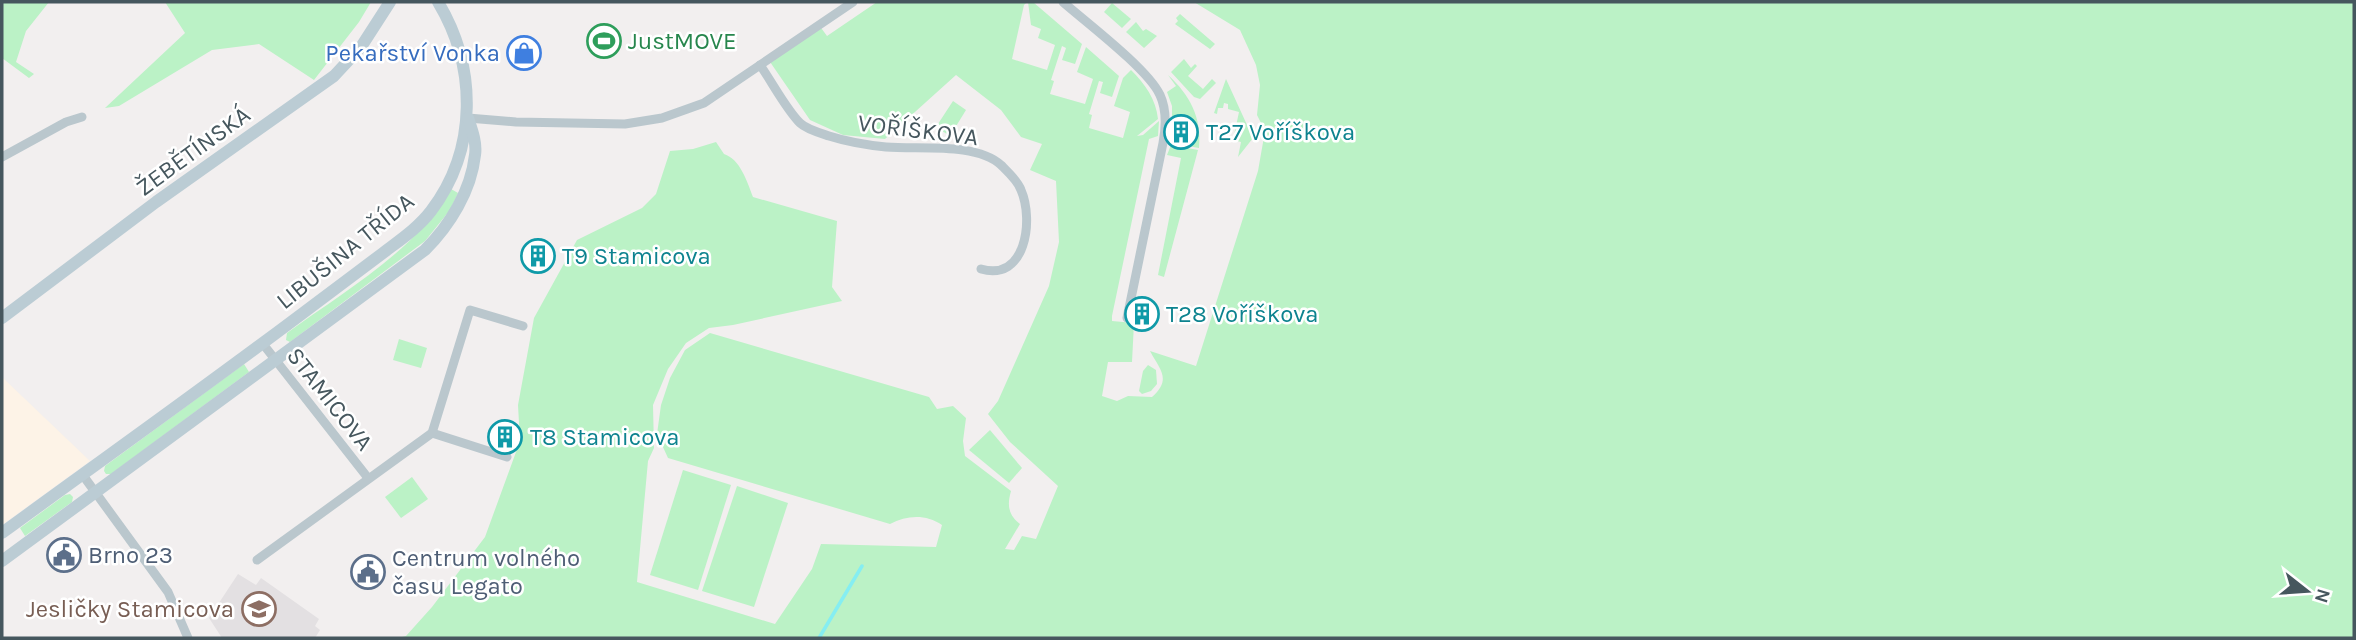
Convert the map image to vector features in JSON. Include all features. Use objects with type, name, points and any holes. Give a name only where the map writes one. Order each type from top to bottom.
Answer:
[{"type":"street","name":"ŽEBĚTÍNSKÁ","points":[[2,317],[156,202],[334,76],[361,47],[390,2]]},
{"type":"street","points":[[438,2],[460,52],[467,90],[468,118],[516,122],[625,124],[662,118],[704,103],[853,2]]},
{"type":"street","points":[[1063,2],[1148,77],[1161,95],[1165,113],[1163,143],[1127,318]]},
{"type":"street","name":"VOŘÍŠKOVA","points":[[760,65],[801,125],[852,143],[972,151],[999,163],[1020,187],[1028,214],[1021,249],[1015,262],[1004,270],[992,272],[981,269]]},
{"type":"street","points":[[2,158],[66,122],[82,117]]},
{"type":"street","name":"LIBUŠINA TŘÍDA","points":[[2,533],[263,344],[407,235],[430,212],[450,178],[468,118]]},
{"type":"street","name":"LIBUŠINA TŘÍDA","points":[[2,561],[425,250],[436,239],[460,203],[474,162],[474,135],[468,118]]},
{"type":"street","points":[[507,457],[432,433],[470,310],[523,326]]},
{"type":"street","name":"STAMICOVA","points":[[263,344],[368,478]]},
{"type":"street","name":"STAMICOVA","points":[[257,560],[432,433]]},
{"type":"street","points":[[82,474],[168,592],[188,638]]},
{"type":"shaded area","points":[[2,377],[90,461],[2,525]]},
{"type":"shaded area","name":"Jesličky Stamicova","points":[[238,574],[256,585],[261,578],[319,619],[315,626],[320,630],[315,638],[222,638],[209,618]]},
{"type":"green space","points":[[2,2],[49,2],[26,31],[16,62],[34,74],[29,78],[2,58]]},
{"type":"green space","points":[[165,2],[371,2],[359,22],[314,80],[259,44],[212,50],[119,106],[105,108],[185,33]]},
{"type":"green space","points":[[877,2],[1027,2],[1024,5],[1012,59],[1047,70],[1055,45],[1038,38],[1041,29],[1031,25],[1028,2],[1033,2],[1082,44],[1075,64],[1062,60],[1066,48],[1062,46],[1051,80],[1054,81],[1050,94],[1085,104],[1093,79],[1077,72],[1086,47],[1119,76],[1112,97],[1100,93],[1103,82],[1099,81],[1089,114],[1092,115],[1089,128],[1123,138],[1130,112],[1114,106],[1123,78],[1131,70],[1149,92],[1158,119],[1137,136],[1143,135],[1159,121],[1158,136],[1149,139],[1112,316],[1112,321],[1134,323],[1132,362],[1108,362],[1102,396],[1117,401],[1128,396],[1152,397],[1162,385],[1162,374],[1150,351],[1196,366],[1258,171],[1265,131],[1257,115],[1260,85],[1256,65],[1240,30],[1194,2],[2354,2],[2354,638],[398,638],[406,636],[432,607],[485,537],[520,441],[518,405],[534,318],[577,240],[642,208],[656,194],[670,151],[693,149],[716,142],[724,154],[739,166],[753,197],[837,221],[832,287],[842,301],[709,328],[686,343],[668,369],[653,405],[654,448],[648,461],[637,582],[775,624],[812,569],[821,544],[936,547],[942,525],[930,519],[910,517],[890,524],[668,458],[657,434],[661,405],[670,378],[685,350],[710,333],[929,397],[937,409],[953,406],[966,418],[963,441],[965,456],[1011,491],[1010,509],[1020,524],[1005,549],[1014,550],[1022,536],[1036,539],[1058,486],[1010,442],[988,414],[998,401],[1049,286],[1059,242],[1056,181],[1030,170],[1042,144],[1021,137],[1001,110],[956,75],[885,139],[843,135],[810,120],[768,59],[819,25],[827,36]]},
{"type":"green space","points":[[1112,3],[1131,19],[1122,28],[1104,12]]},
{"type":"green space","points":[[1180,14],[1215,44],[1210,49],[1175,24]]},
{"type":"green space","points":[[1136,22],[1143,31],[1146,29],[1157,36],[1144,48],[1126,32]]},
{"type":"green space","points":[[1184,59],[1191,68],[1195,64],[1197,66],[1188,76],[1203,89],[1212,79],[1216,83],[1200,99],[1194,97],[1171,72]]},
{"type":"green space","points":[[1168,75],[1183,91],[1193,108],[1199,127],[1199,148],[1171,143],[1171,134],[1184,136],[1185,129],[1172,125],[1172,106],[1167,92],[1176,86]]},
{"type":"green space","points":[[1226,79],[1253,138],[1238,157],[1241,142],[1233,140],[1239,112],[1228,109],[1228,104],[1224,103],[1223,108],[1218,108],[1217,114],[1214,113]]},
{"type":"green space","points":[[953,101],[966,110],[950,136],[936,127]]},
{"type":"green space","points":[[1171,145],[1198,150],[1164,277],[1158,275],[1181,158],[1167,155]]},
{"type":"green space","points":[[451,189],[458,193],[450,210],[425,241],[290,342],[286,340],[287,333],[355,286],[399,251],[436,211]]},
{"type":"green space","points":[[399,339],[427,348],[421,368],[393,360]]},
{"type":"green space","points":[[244,364],[249,372],[111,474],[106,474],[105,466]]},
{"type":"green space","points":[[1148,365],[1156,370],[1157,384],[1151,391],[1142,394],[1139,391],[1143,371]]},
{"type":"green space","points":[[990,430],[1022,468],[1009,483],[969,450]]},
{"type":"green space","points":[[683,470],[731,485],[698,590],[650,575]]},
{"type":"green space","points":[[412,477],[428,499],[401,518],[385,497]]},
{"type":"green space","points":[[737,486],[788,503],[754,607],[702,591]]},
{"type":"green space","points":[[70,494],[73,497],[72,502],[25,536],[20,528]]},
{"type":"waterway","points":[[819,638],[862,566]]},
{"type":"place","name":"JustMOVE","points":[[604,41]]},
{"type":"place","name":"Pekařství Vonka","points":[[524,53]]},
{"type":"place","name":"T27 Voříškova","points":[[1181,132]]},
{"type":"place","name":"T9 Stamicova","points":[[538,256]]},
{"type":"place","name":"T28 Voříškova","points":[[1142,314]]},
{"type":"place","name":"T8 Stamicova","points":[[505,437]]},
{"type":"place","name":"Brno 23","points":[[64,555]]},
{"type":"place","name":"Centrum volného času Legato","points":[[368,572]]},
{"type":"place","name":"Jesličky Stamicova","points":[[259,609]]}]
